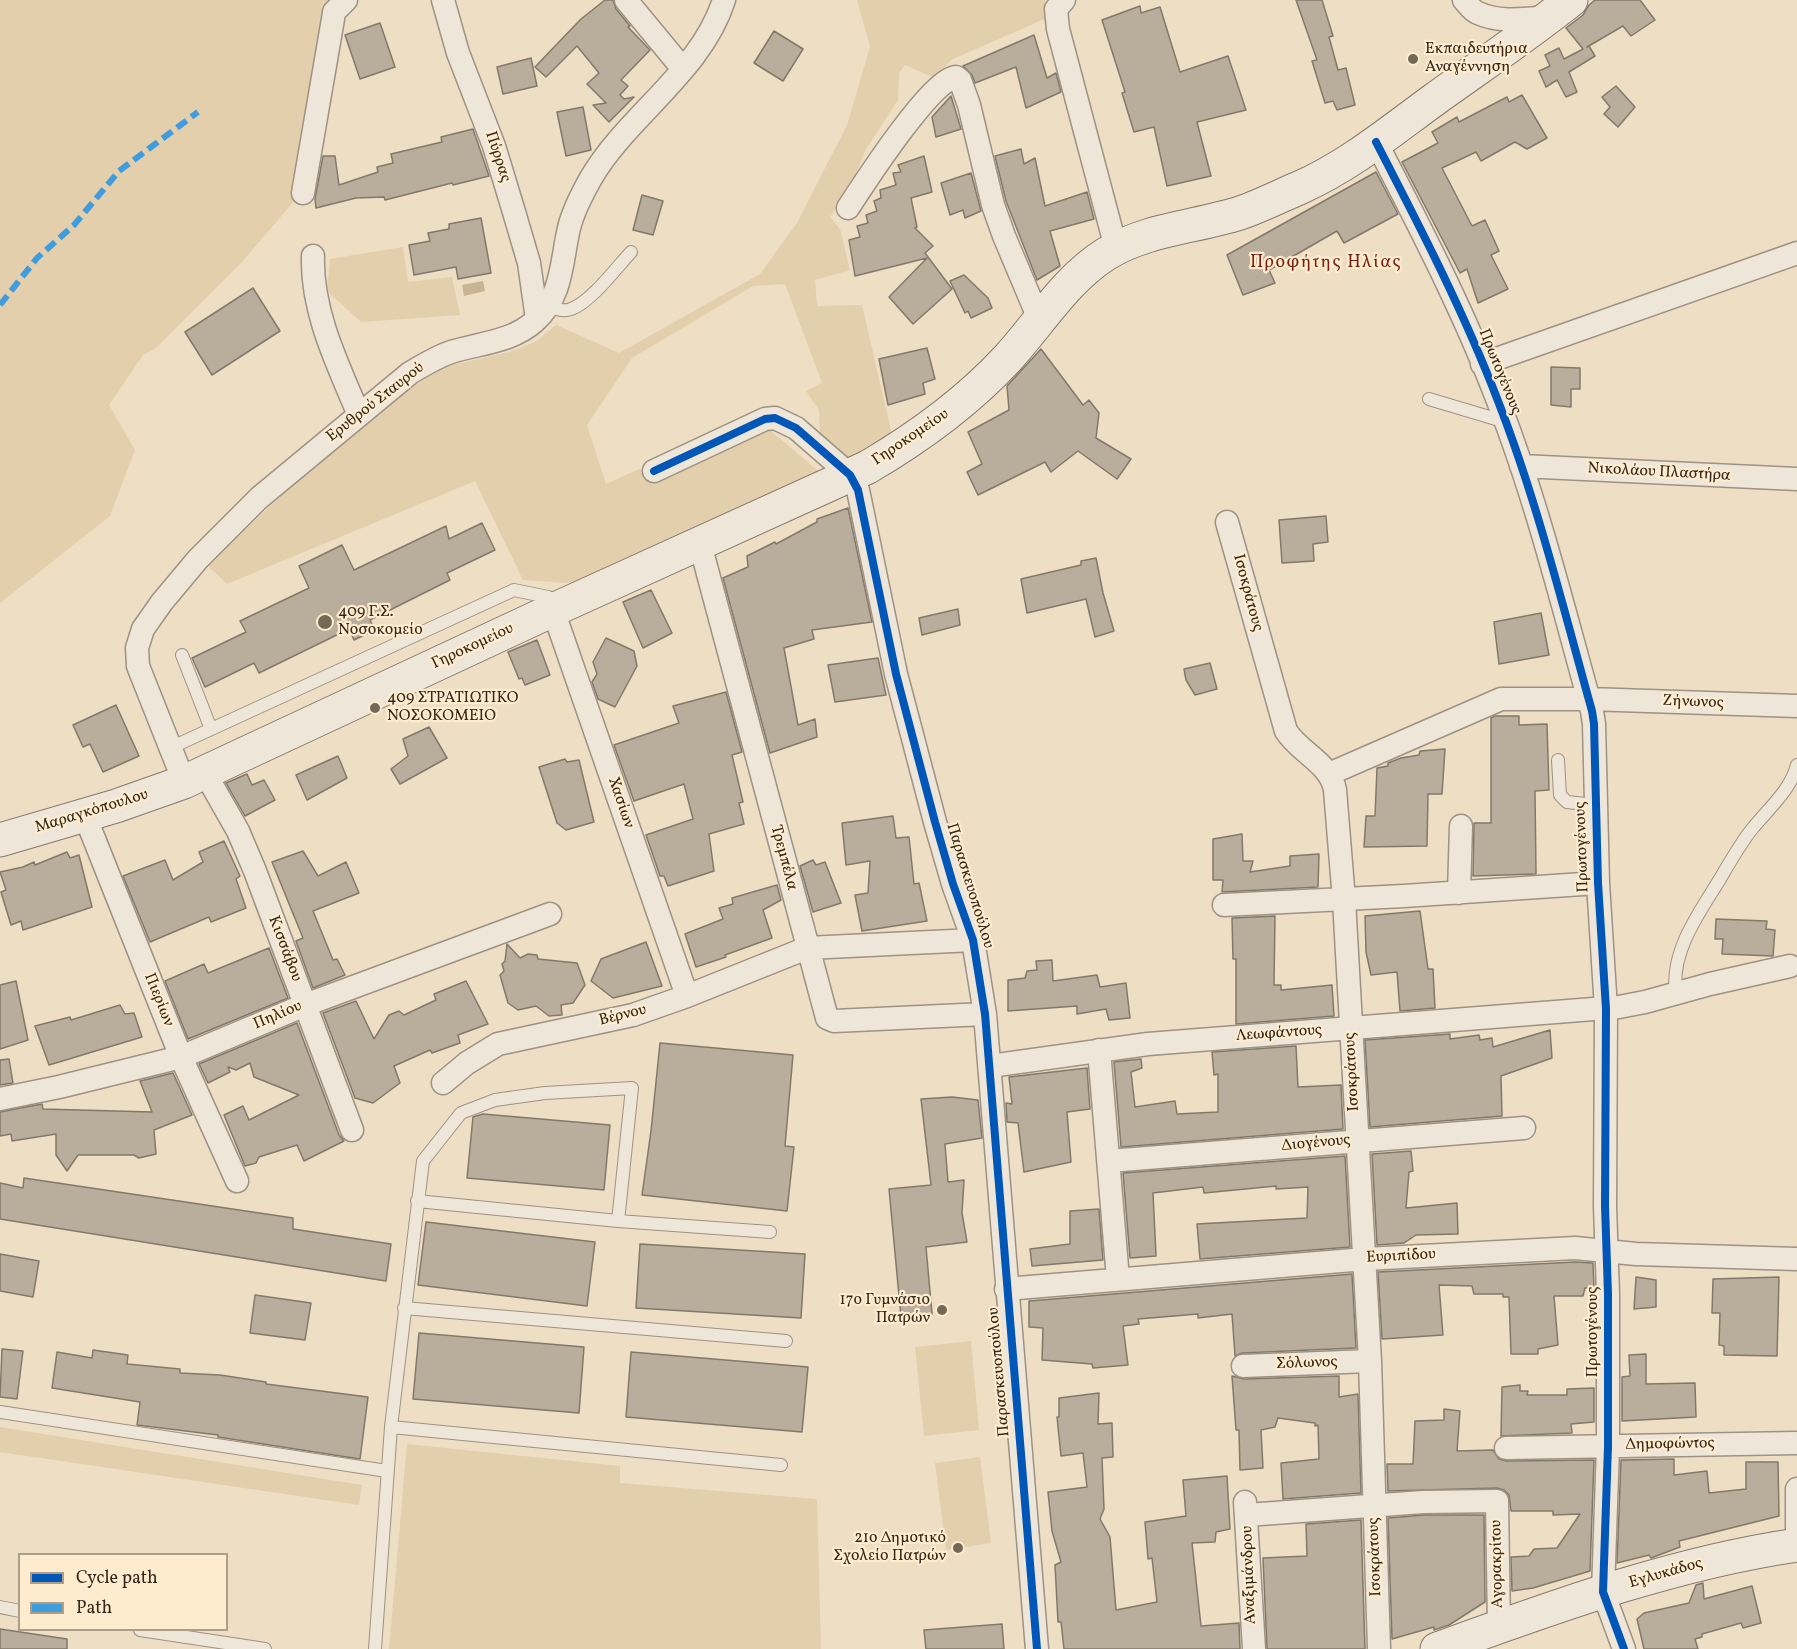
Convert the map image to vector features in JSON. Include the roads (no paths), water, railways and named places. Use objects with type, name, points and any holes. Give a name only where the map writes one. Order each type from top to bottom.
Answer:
[{"type":"main road","name":"Γηροκομείου","points":[[194,778],[553,610],[850,475],[896,450],[979,388],[1010,356],[1039,319],[1082,272],[1116,248],[1140,238],[1241,213],[1332,171],[1376,142],[1560,8]]},
{"type":"main road","name":"Μαραγκόπουλου","points":[[0,840],[85,816],[194,778]]},
{"type":"main road","name":"Εγλυκάδος","points":[[1437,1649],[1603,1592],[1711,1561],[1797,1545]]},
{"type":"street","points":[[303,193],[334,12],[346,0]]},
{"type":"street","name":"Πύρρας","points":[[443,0],[460,60],[494,146],[543,312]]},
{"type":"street","points":[[626,0],[682,69]]},
{"type":"street","points":[[543,312],[558,286],[572,219],[591,179],[615,144],[682,69],[707,36],[724,0]]},
{"type":"street","points":[[1064,0],[1056,9],[1058,29],[1116,248]]},
{"type":"street","points":[[1464,0],[1476,12],[1494,18],[1515,20],[1560,8]]},
{"type":"street","points":[[848,208],[906,125],[938,88],[948,79],[956,77],[960,80],[969,105],[993,205],[1039,319]]},
{"type":"street","name":"Πρωτογένους","points":[[1376,142],[1434,253],[1506,422],[1589,699],[1594,724],[1598,883],[1606,1009],[1608,1446],[1603,1592]]},
{"type":"street","points":[[1482,363],[1797,253]]},
{"type":"street","points":[[313,255],[315,284],[325,328],[359,415]]},
{"type":"street","name":"Ερυθρού Σταυρού","points":[[194,778],[170,748],[138,666],[137,648],[143,629],[179,581],[222,533],[259,498],[410,373],[431,360],[521,331],[543,312]]},
{"type":"street","name":"Παρασκευοπούλου","points":[[654,471],[765,419],[775,418],[796,428],[850,475],[858,490],[896,674],[953,884],[973,940],[985,1014],[1037,1649]]},
{"type":"street","name":"Νικολάου Πλαστήρα","points":[[1521,466],[1797,479]]},
{"type":"street","name":"Ισοκράτους","points":[[1227,522],[1286,731],[1299,747],[1329,774],[1335,790],[1344,900],[1365,1259],[1379,1649]]},
{"type":"street","name":"Τρεμπέλα","points":[[700,544],[827,1018],[834,1021],[985,1014]]},
{"type":"street","name":"Χασίων","points":[[553,610],[687,996]]},
{"type":"street","name":"Ζήνωνος","points":[[1329,774],[1501,699],[1589,699],[1797,706]]},
{"type":"street","name":"Κισσάβου","points":[[194,778],[238,831],[251,860],[352,1130]]},
{"type":"street","name":"Πιερίων","points":[[85,816],[182,1057],[237,1181]]},
{"type":"street","points":[[1459,893],[1461,826]]},
{"type":"street","points":[[1224,905],[1344,900],[1598,883]]},
{"type":"street","name":"Πηλίου","points":[[0,1099],[182,1057],[305,1005],[550,914]]},
{"type":"street","name":"Βέρνου","points":[[443,1083],[467,1063],[498,1044],[613,1020],[687,996],[807,948],[973,940]]},
{"type":"street","name":"Λεωφάντους","points":[[990,1066],[1148,1044],[1606,1009],[1638,1004],[1790,966]]},
{"type":"street","points":[[1099,1050],[1118,1279]]},
{"type":"street","name":"Διογένους","points":[[1108,1161],[1524,1128]]},
{"type":"street","name":"Ευριπίδου","points":[[1006,1288],[1365,1259],[1575,1248],[1636,1254],[1797,1259]]},
{"type":"street","name":"Σόλωνος","points":[[1243,1366],[1370,1361]]},
{"type":"street","name":"Δημοφώντος","points":[[1506,1448],[1797,1443]]},
{"type":"street","points":[[1797,1489],[1797,1545]]},
{"type":"street","name":"Αγορακρίτου","points":[[1374,1505],[1497,1501],[1499,1626]]},
{"type":"street","name":"Αναξιμάνδρου","points":[[1254,1649],[1246,1508],[1374,1505]]},
{"type":"street","points":[[1603,1592],[1624,1649]]},
{"type":"lane","points":[[543,312],[570,310],[583,303],[631,252]]},
{"type":"lane","points":[[1429,399],[1506,422]]},
{"type":"lane","points":[[170,748],[514,590],[548,597],[553,610]]},
{"type":"lane","points":[[182,655],[211,729]]},
{"type":"lane","points":[[1558,760],[1560,795],[1566,802],[1595,805]]},
{"type":"lane","points":[[1676,993],[1674,980],[1676,969],[1692,925],[1751,830],[1788,785],[1797,765]]},
{"type":"lane","points":[[375,1649],[391,1427],[423,1161],[461,1113],[495,1100],[544,1093],[632,1088],[618,1221]]},
{"type":"lane","points":[[417,1201],[618,1221],[770,1232]]},
{"type":"lane","points":[[404,1308],[786,1341]]},
{"type":"lane","points":[[0,1412],[387,1471]]},
{"type":"lane","points":[[391,1427],[781,1465]]},
{"type":"lane","points":[[0,1608],[18,1611]]},
{"type":"lane","points":[[152,1631],[264,1649]]},
{"type":"place","name":"Εκπαιδευτήρια Αναγέννηση","points":[[1413,59]]},
{"type":"place","name":"409 Γ.Σ. Νοσοκομείο","points":[[325,622]]},
{"type":"place","name":"409 ΣΤΡΑΤΙΩΤΙΚΟ ΝΟΣΟΚΟΜΕΙΟ","points":[[375,708]]},
{"type":"place","name":"17ο Γυμνάσιο Πατρών","points":[[942,1310]]},
{"type":"place","name":"21ο Δημοτικό Σχολείο Πατρών","points":[[958,1548]]},
{"type":"district","name":"Προφήτης Ηλίας","points":[[1326,264]]}]
